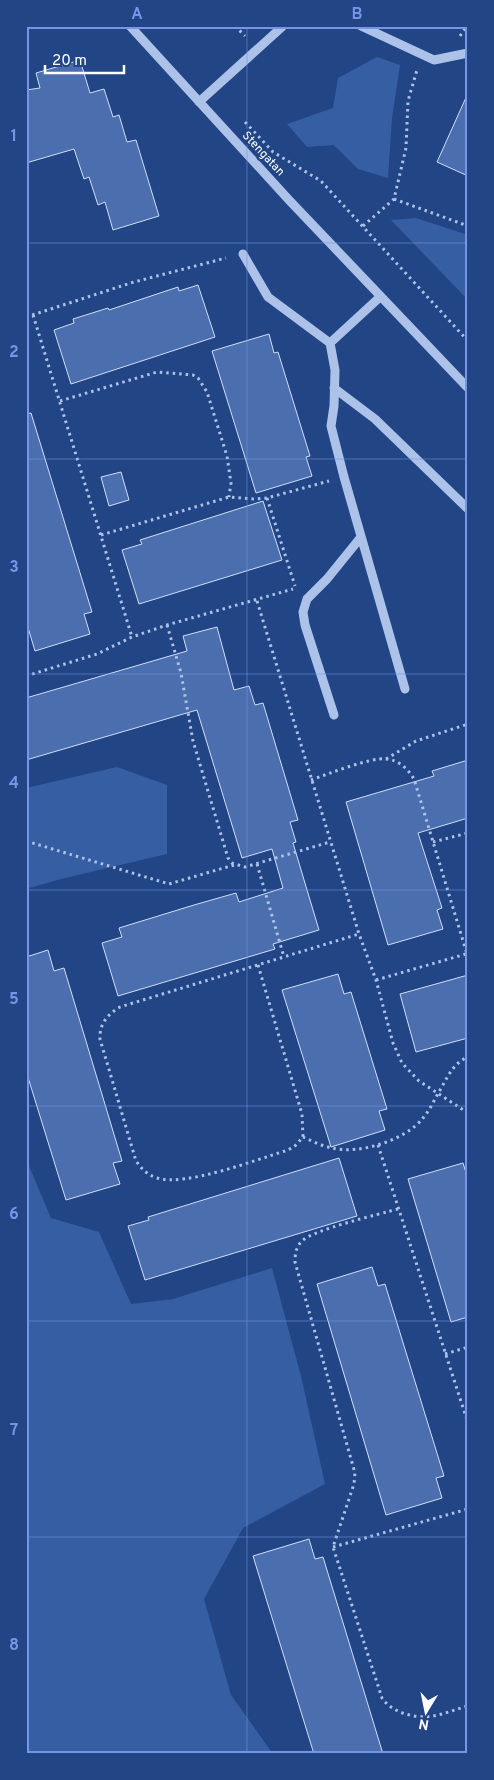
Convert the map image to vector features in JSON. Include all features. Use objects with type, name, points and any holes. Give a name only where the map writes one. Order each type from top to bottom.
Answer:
[{"type":"street","name":"Stengatan","points":[[130,26],[380,296],[468,388]]},
{"type":"street","points":[[199,102],[283,26]]},
{"type":"street","points":[[361,26],[434,60],[468,53]]},
{"type":"street","points":[[243,254],[268,297],[330,343],[334,370],[334,406],[331,426],[405,689]]},
{"type":"street","points":[[330,343],[380,296]]},
{"type":"street","points":[[334,388],[375,419],[468,509]]},
{"type":"street","points":[[334,715],[305,625],[303,612],[307,599],[361,537]]},
{"type":"path","points":[[363,226],[394,199],[406,148],[408,101],[417,68],[434,60],[444,46],[460,36],[467,26]]},
{"type":"path","points":[[240,116],[273,152],[321,181],[468,341]]},
{"type":"path","points":[[394,199],[468,226]]},
{"type":"path","points":[[26,317],[134,282],[243,254]]},
{"type":"path","points":[[34,315],[132,637]]},
{"type":"path","points":[[60,401],[157,372],[193,375],[198,378],[207,392],[227,456],[231,483],[229,497]]},
{"type":"path","points":[[101,535],[229,497],[253,500],[267,498],[344,477]]},
{"type":"path","points":[[267,498],[296,588]]},
{"type":"path","points":[[27,674],[97,654],[132,637],[167,625],[257,601],[327,578]]},
{"type":"path","points":[[257,601],[330,842],[359,934],[376,980],[393,1043],[402,1063],[419,1081],[468,1113]]},
{"type":"path","points":[[167,625],[181,673],[193,741],[228,858],[235,865]]},
{"type":"path","points":[[311,780],[374,760],[386,759],[416,741],[468,724]]},
{"type":"path","points":[[376,980],[467,954],[414,779],[403,766],[386,759]]},
{"type":"path","points":[[433,842],[468,833]]},
{"type":"path","points":[[26,841],[169,884],[235,865],[246,867],[330,842]]},
{"type":"path","points":[[257,864],[284,957]]},
{"type":"path","points":[[258,965],[302,1114],[303,1138],[294,1147],[285,1151],[191,1179],[169,1181],[144,1172],[136,1161],[100,1039],[101,1026],[105,1019],[120,1007],[359,934]]},
{"type":"path","points":[[303,1138],[331,1148],[352,1149],[378,1145],[410,1131],[424,1118],[453,1067],[462,1059],[468,1057]]},
{"type":"path","points":[[378,1145],[468,1423]]},
{"type":"path","points":[[398,1209],[320,1232],[306,1238],[296,1250],[295,1262],[355,1472],[354,1484],[333,1547],[385,1703],[399,1712],[419,1717],[433,1716],[468,1706]]},
{"type":"path","points":[[445,1354],[468,1347]]},
{"type":"path","points":[[333,1547],[468,1509]]},
{"type":"shaded area","points":[[377,57],[400,65],[392,118],[388,178],[358,169],[334,145],[307,147],[287,124],[333,108],[338,78]]},
{"type":"shaded area","points":[[416,218],[468,235],[468,300],[391,220]]},
{"type":"shaded area","points":[[117,767],[167,785],[167,854],[26,889],[26,788]]},
{"type":"shaded area","points":[[26,1159],[51,1218],[99,1232],[131,1304],[173,1299],[272,1268],[301,1376],[325,1484],[243,1528],[204,1599],[231,1695],[273,1754],[26,1754]]},
{"type":"building","points":[[80,60],[90,93],[104,89],[113,117],[119,115],[127,142],[136,140],[159,216],[113,230],[105,202],[98,205],[89,177],[84,179],[74,149],[26,163],[26,90],[40,88],[36,73]]},
{"type":"building","points":[[468,93],[468,176],[437,162]]},
{"type":"building","points":[[198,285],[215,337],[71,384],[54,330],[74,323],[73,319],[108,308],[109,310],[178,287],[179,291]]},
{"type":"building","points":[[269,334],[274,353],[278,352],[310,456],[306,457],[312,476],[256,493],[212,351]]},
{"type":"building","points":[[31,413],[92,612],[84,614],[90,634],[35,651],[26,621],[26,414]]},
{"type":"building","points":[[121,472],[129,500],[109,506],[101,477]]},
{"type":"building","points":[[263,501],[282,560],[139,604],[122,550],[142,544],[140,540]]},
{"type":"building","points":[[217,627],[234,690],[249,686],[255,705],[263,703],[298,820],[290,822],[296,842],[293,843],[319,930],[273,944],[275,949],[118,996],[102,943],[122,937],[119,928],[194,905],[236,893],[239,902],[283,888],[272,849],[242,858],[197,710],[26,760],[26,698],[187,651],[183,636]]},
{"type":"building","points":[[468,760],[468,818],[418,833],[442,908],[437,910],[443,929],[388,945],[346,802],[434,776],[432,771]]},
{"type":"building","points":[[48,950],[54,971],[64,968],[122,1161],[113,1163],[120,1184],[66,1200],[26,1071],[26,957]]},
{"type":"building","points":[[338,974],[344,994],[351,992],[387,1109],[379,1111],[385,1130],[331,1147],[282,990]]},
{"type":"building","points":[[468,975],[468,1038],[416,1052],[400,994]]},
{"type":"building","points":[[339,1158],[357,1216],[145,1280],[128,1226],[149,1220],[148,1217]]},
{"type":"building","points":[[463,1163],[468,1179],[468,1317],[451,1322],[408,1179]]},
{"type":"building","points":[[372,1267],[378,1286],[385,1284],[444,1476],[436,1478],[442,1498],[386,1515],[317,1284]]},
{"type":"building","points":[[309,1539],[315,1559],[323,1557],[383,1754],[314,1754],[253,1556]]}]
